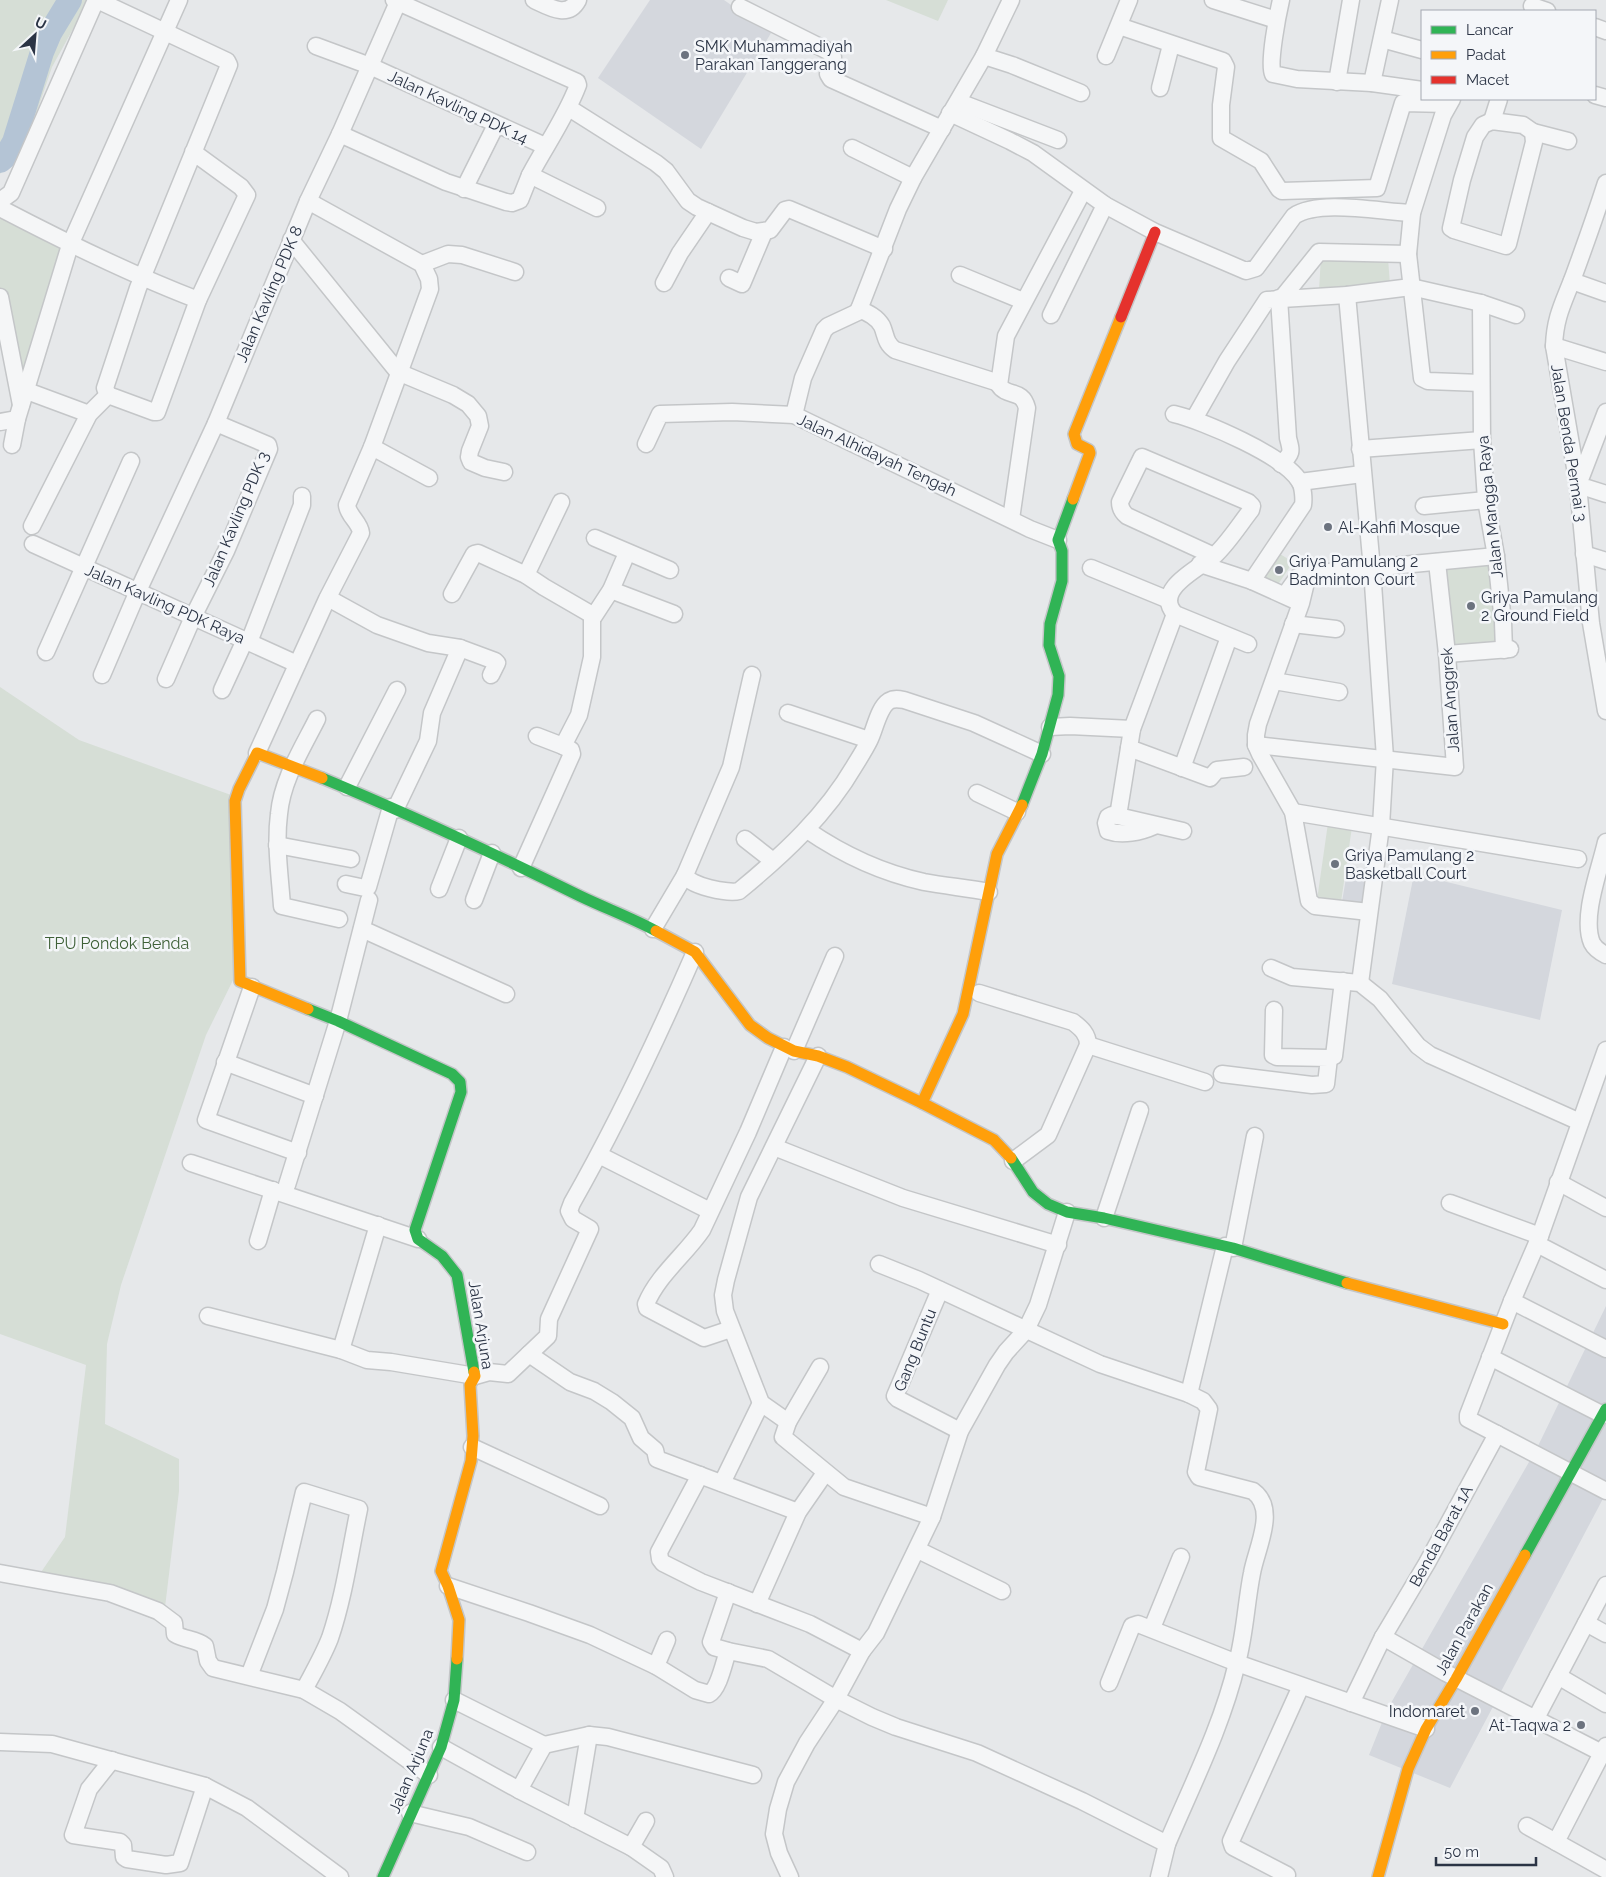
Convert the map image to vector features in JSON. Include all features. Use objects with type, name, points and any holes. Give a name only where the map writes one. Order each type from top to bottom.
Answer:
[{"type":"street","points":[[0,202],[11,193],[97,0],[228,63],[142,278],[106,388],[108,394]]},
{"type":"street","points":[[12,445],[19,413],[70,245],[179,0]]},
{"type":"street","points":[[534,0],[553,9],[566,11],[572,8],[578,0]]},
{"type":"street","points":[[794,415],[803,378],[824,330],[828,326],[856,314],[859,309],[898,209],[913,178],[984,56],[1011,0]]},
{"type":"street","points":[[1106,56],[1129,0]]},
{"type":"street","points":[[1213,0],[1276,20]]},
{"type":"street","points":[[1281,0],[1276,20],[1271,68],[1273,74],[1297,79],[1372,83],[1421,90]]},
{"type":"street","points":[[1337,82],[1352,0]]},
{"type":"street","points":[[1372,83],[1390,0]]},
{"type":"street","points":[[340,134],[464,189],[506,202],[516,202],[522,197],[530,175],[545,146],[569,108],[578,85],[577,82],[396,1]]},
{"type":"street","name":"Jalan Kavling PDK 8","points":[[102,675],[138,591],[216,423],[291,240],[370,66],[396,1]]},
{"type":"street","points":[[740,6],[830,52],[833,57],[828,74],[831,79],[942,128]]},
{"type":"street","points":[[1119,26],[1223,60],[1226,67],[1221,105],[1221,138],[1261,161],[1282,192],[1377,188],[1404,103],[1430,105],[1450,102],[1412,213],[1408,254],[1411,287],[1422,378],[1428,381],[1481,383]]},
{"type":"street","points":[[1382,38],[1421,50]]},
{"type":"street","points":[[1160,88],[1171,44]]},
{"type":"street","name":"Jalan Kavling PDK 14","points":[[316,46],[370,66],[545,146]]},
{"type":"street","points":[[984,56],[1012,65],[1081,93]]},
{"type":"street","points":[[1492,121],[1499,100]]},
{"type":"street","points":[[955,107],[1058,140]]},
{"type":"street","points":[[955,107],[1033,153],[1083,191],[1105,205],[1155,232],[1243,270],[1250,271],[1256,268],[1294,216],[1301,211],[1324,207],[1412,213]]},
{"type":"street","points":[[569,108],[656,163],[666,171],[688,201],[743,228],[756,232],[770,230],[785,210],[789,209],[884,249]]},
{"type":"street","points":[[1532,132],[1534,142],[1509,244],[1505,246],[1451,228],[1475,136],[1483,125],[1492,121],[1523,125],[1532,132],[1568,141]]},
{"type":"street","points":[[464,189],[496,125]]},
{"type":"street","points":[[852,148],[913,178]]},
{"type":"street","points":[[108,394],[157,412],[198,300],[247,195],[241,187],[193,152]]},
{"type":"street","points":[[530,175],[597,208]]},
{"type":"street","name":"Jalan Benda Permai 3","points":[[1606,183],[1599,229],[1572,281],[1558,314],[1554,346],[1578,485],[1584,554],[1598,626],[1606,711]]},
{"type":"street","points":[[1011,519],[1027,408],[1025,400],[1020,396],[1003,390],[999,386],[1006,336],[1083,191]]},
{"type":"street","points":[[308,201],[422,264],[429,279],[429,295],[398,372],[372,447],[347,505],[348,511],[360,526],[361,533],[328,598],[235,801],[240,979],[246,984],[338,1021],[452,1074],[460,1082],[461,1092],[415,1230],[418,1239]]},
{"type":"street","points":[[1051,315],[1105,205]]},
{"type":"street","points":[[0,208],[70,245],[142,278],[198,300]]},
{"type":"street","points":[[664,283],[680,253],[708,212]]},
{"type":"street","points":[[729,278],[742,284],[764,232]]},
{"type":"street","points":[[922,1103],[963,1014],[997,854],[1028,792],[1050,727],[1058,695],[1058,676],[1049,645],[1050,624],[1062,581],[1062,551],[1058,540],[1090,454],[1089,450],[1077,444],[1074,434],[1155,232]]},
{"type":"street","points":[[291,240],[398,372],[453,395],[468,404],[478,416],[480,426],[470,451],[469,458],[471,462],[485,468],[504,472]]},
{"type":"street","points":[[1281,464],[1291,450],[1288,438],[1281,298],[1319,252],[1408,254]]},
{"type":"street","points":[[422,264],[448,254],[462,255],[515,272]]},
{"type":"street","points":[[960,276],[1023,301]]},
{"type":"street","points":[[1572,281],[1606,293]]},
{"type":"street","points":[[1194,419],[1227,360],[1267,300],[1347,295],[1411,287],[1481,303],[1516,315]]},
{"type":"street","points":[[1347,295],[1372,569],[1385,758],[1381,826],[1360,983]]},
{"type":"street","points":[[0,297],[19,413]]},
{"type":"street","name":"Jalan Mangga Raya","points":[[1447,654],[1507,649],[1496,556],[1486,500],[1482,440],[1481,303]]},
{"type":"street","points":[[859,309],[873,316],[879,322],[887,343],[895,350],[999,382]]},
{"type":"street","points":[[1554,346],[1606,362]]},
{"type":"street","points":[[27,391],[89,414]]},
{"type":"street","points":[[32,526],[89,414],[108,394]]},
{"type":"street","name":"Jalan Alhidayah Tengah","points":[[646,444],[658,416],[661,414],[732,412],[794,415],[1030,529],[1058,540]]},
{"type":"street","points":[[0,422],[19,413]]},
{"type":"street","points":[[1174,414],[1194,419],[1260,450],[1281,464],[1300,482],[1303,500],[1300,509],[1252,581]]},
{"type":"street","points":[[1604,422],[1578,485],[1606,494]]},
{"type":"street","name":"Jalan Kavling PDK 3","points":[[193,617],[226,550],[269,449],[268,445],[216,423]]},
{"type":"street","points":[[1360,449],[1482,440]]},
{"type":"street","points":[[372,447],[428,478]]},
{"type":"street","points":[[1183,831],[1154,826],[1136,832],[1113,833],[1108,832],[1106,823],[1108,817],[1112,815],[1118,816],[1132,729],[1172,607],[1185,575],[1214,556],[1251,510],[1252,506],[1248,502],[1142,457],[1120,502],[1123,512],[1127,516],[1214,556]]},
{"type":"street","points":[[46,652],[131,461]]},
{"type":"street","points":[[1300,482],[1362,474]]},
{"type":"street","points":[[222,690],[247,641],[302,505],[302,496]]},
{"type":"street","points":[[1424,506],[1486,500]]},
{"type":"street","points":[[526,575],[560,502]]},
{"type":"street","points":[[595,538],[626,553],[670,570]]},
{"type":"street","name":"Jalan Kavling PDK Raya","points":[[33,544],[297,664]]},
{"type":"street","points":[[452,594],[476,553],[526,575],[544,588],[592,616]]},
{"type":"street","points":[[592,616],[595,616],[611,590],[626,553]]},
{"type":"street","points":[[1584,554],[1606,561]]},
{"type":"street","points":[[1285,595],[1298,577],[1308,574],[1496,556]]},
{"type":"street","name":"Jalan Anggrek","points":[[1385,758],[1455,767],[1447,654],[1437,562]]},
{"type":"street","points":[[1200,564],[1252,581],[1300,602]]},
{"type":"street","points":[[1091,568],[1248,644]]},
{"type":"street","points":[[1308,574],[1293,624],[1258,724],[1256,745],[1293,812],[1308,897],[1311,904],[1369,912]]},
{"type":"street","points":[[611,590],[674,614]]},
{"type":"street","points":[[328,598],[377,625],[428,643],[460,648],[496,661],[497,663],[491,675]]},
{"type":"street","points":[[563,746],[579,715],[592,657],[592,616]]},
{"type":"street","points":[[166,679],[193,617]]},
{"type":"street","points":[[1293,624],[1336,629]]},
{"type":"street","points":[[1182,768],[1229,636]]},
{"type":"street","points":[[346,884],[368,887],[393,808],[428,740],[432,713],[460,648]]},
{"type":"street","points":[[653,929],[685,875],[731,767],[752,676]]},
{"type":"street","points":[[1274,681],[1339,692]]},
{"type":"street","points":[[347,787],[396,690]]},
{"type":"street","points":[[685,875],[688,880],[715,890],[737,892],[807,830],[836,795],[869,740],[888,701],[898,698],[974,723],[1042,754]]},
{"type":"street","points":[[788,713],[869,740]]},
{"type":"street","points":[[318,719],[293,766],[279,813],[277,845],[282,906],[339,919]]},
{"type":"street","points":[[1050,727],[1132,729]]},
{"type":"street","points":[[521,868],[572,751],[537,736]]},
{"type":"street","points":[[1256,745],[1385,758]]},
{"type":"street","points":[[1129,748],[1210,778],[1217,770],[1244,767]]},
{"type":"street","points":[[257,754],[347,787],[492,853],[594,904],[653,929],[695,952],[727,996],[757,1031],[789,1049],[818,1056],[847,1068],[922,1103],[994,1140],[1013,1161],[1028,1186],[1048,1204],[1067,1212],[1104,1218],[1229,1247],[1351,1284],[1503,1324]]},
{"type":"street","points":[[977,792],[1017,812]]},
{"type":"street","points":[[1293,812],[1578,860]]},
{"type":"street","points":[[807,830],[824,842],[891,872],[923,882],[989,892]]},
{"type":"street","points":[[439,889],[459,838]]},
{"type":"street","points":[[745,839],[773,861]]},
{"type":"street","points":[[1606,842],[1600,863],[1600,888],[1590,913],[1592,943],[1597,950],[1606,956]]},
{"type":"street","points":[[277,845],[351,860]]},
{"type":"street","points":[[474,900],[492,853]]},
{"type":"street","points":[[258,1241],[280,1187],[298,1153],[338,1021],[369,900]]},
{"type":"street","points":[[362,929],[506,994]]},
{"type":"street","points":[[208,1316],[341,1350],[367,1360],[391,1362],[475,1376],[489,1372],[508,1374],[548,1336],[549,1319],[590,1229],[573,1219],[569,1211],[572,1203],[599,1155],[670,1010],[695,952]]},
{"type":"street","points":[[732,1329],[705,1339],[646,1306],[669,1269],[698,1236],[835,956]]},
{"type":"street","points":[[1271,968],[1292,977],[1360,983],[1380,999],[1418,1046],[1430,1055],[1580,1122]]},
{"type":"street","points":[[1274,1010],[1274,1056],[1328,1058],[1334,1056],[1343,981]]},
{"type":"street","points":[[246,984],[225,1062],[206,1120],[298,1153]]},
{"type":"street","points":[[979,993],[1073,1022],[1082,1029],[1088,1041],[1088,1045],[1048,1135],[1013,1161]]},
{"type":"street","points":[[1088,1045],[1205,1082]]},
{"type":"street","points":[[1606,1050],[1538,1240],[1512,1300],[1468,1415],[1468,1418],[1497,1434],[1606,1491]]},
{"type":"street","points":[[788,1422],[760,1403],[724,1303],[726,1280],[749,1197],[818,1056]]},
{"type":"street","points":[[1222,1074],[1324,1085],[1327,1082],[1328,1058]]},
{"type":"street","points":[[225,1062],[315,1096]]},
{"type":"street","points":[[1104,1218],[1140,1110]]},
{"type":"street","points":[[1189,1394],[1229,1247],[1255,1136]]},
{"type":"street","points":[[774,1147],[903,1198],[1058,1245]]},
{"type":"street","points":[[599,1155],[710,1211]]},
{"type":"street","points":[[191,1163],[280,1187],[418,1239]]},
{"type":"street","points":[[1558,1182],[1606,1208]]},
{"type":"street","points":[[1450,1203],[1538,1240],[1606,1280]]},
{"type":"street","points":[[790,1877],[775,1842],[774,1834],[778,1809],[786,1782],[807,1743],[836,1699],[862,1651],[876,1633],[918,1550],[932,1517],[960,1431],[1006,1352],[1026,1330],[1038,1305],[1067,1212]]},
{"type":"street","points":[[341,1350],[378,1225]]},
{"type":"street","name":"Jalan Arjuna","points":[[383,1877],[441,1747],[454,1700],[459,1620],[441,1571],[471,1461],[473,1436],[470,1384],[475,1376],[457,1275],[442,1256],[418,1239]]},
{"type":"street","name":"Gang Buntu","points":[[878,1264],[919,1280],[1100,1364],[1189,1394],[1203,1401],[1209,1409],[1196,1472],[1198,1477],[1254,1491],[1260,1496],[1265,1508],[1264,1524],[1252,1571],[1237,1663]]},
{"type":"street","name":"Gang Buntu","points":[[940,1290],[895,1396],[898,1400],[960,1431]]},
{"type":"street","points":[[1512,1300],[1606,1349]]},
{"type":"street","points":[[529,1354],[570,1382],[594,1391],[612,1402],[632,1418],[641,1438],[655,1450],[657,1459],[798,1512]]},
{"type":"street","points":[[1490,1357],[1604,1412]]},
{"type":"street","points":[[820,1367],[788,1422],[783,1437],[844,1487],[932,1517]]},
{"type":"street","points":[[722,1483],[760,1403]]},
{"type":"street","name":"Jalan Parakan","points":[[1378,1877],[1408,1769],[1426,1729],[1456,1679],[1604,1412]]},
{"type":"street","name":"Benda Barat 1A","points":[[1351,1704],[1383,1637],[1427,1564],[1497,1434]]},
{"type":"street","points":[[472,1447],[600,1506]]},
{"type":"street","points":[[757,1604],[798,1512],[825,1473]]},
{"type":"street","points":[[700,1475],[659,1552],[660,1559],[700,1582],[810,1624],[862,1651]]},
{"type":"street","points":[[249,1676],[275,1609],[286,1572],[304,1492],[359,1509],[333,1627],[325,1649],[304,1690]]},
{"type":"street","points":[[918,1550],[1002,1592]]},
{"type":"street","points":[[1152,1628],[1181,1557]]},
{"type":"street","points":[[0,1573],[110,1593],[158,1611],[174,1623],[175,1634],[183,1639],[199,1642],[205,1646],[208,1661],[213,1668],[304,1690],[340,1711],[429,1775]]},
{"type":"street","points":[[1536,1718],[1606,1584]]},
{"type":"street","points":[[448,1586],[590,1635],[656,1666],[695,1690],[709,1694],[714,1691],[728,1651]]},
{"type":"street","points":[[728,1592],[711,1642],[714,1647],[768,1659],[836,1699],[884,1722],[986,1757],[1082,1801],[1167,1844]]},
{"type":"street","points":[[1586,1623],[1606,1634]]},
{"type":"street","points":[[1109,1683],[1132,1626],[1138,1624],[1237,1663],[1426,1729]]},
{"type":"street","points":[[1383,1637],[1456,1679],[1604,1750],[1556,1842]]},
{"type":"street","points":[[656,1666],[666,1640]]},
{"type":"street","points":[[1159,1877],[1167,1844],[1220,1716],[1237,1663]]},
{"type":"street","points":[[1558,1676],[1606,1704]]},
{"type":"street","points":[[1287,1875],[1233,1847],[1230,1841],[1301,1686]]},
{"type":"street","points":[[454,1700],[544,1745],[589,1735],[608,1737],[754,1774]]},
{"type":"street","points":[[575,1819],[589,1735]]},
{"type":"street","points":[[0,1742],[52,1744],[205,1786],[247,1808],[340,1877]]},
{"type":"street","points":[[519,1790],[544,1745]]},
{"type":"street","points":[[441,1747],[519,1790],[631,1847],[661,1868],[665,1877]]},
{"type":"street","points":[[112,1760],[89,1789],[73,1835],[120,1842],[123,1845],[124,1857],[127,1859],[166,1865],[180,1863],[205,1786]]},
{"type":"street","points":[[410,1813],[469,1827],[527,1852]]},
{"type":"street","points":[[631,1847],[646,1821]]},
{"type":"street","points":[[1527,1826],[1606,1870]]},
{"type":"shaded area","name":"SMK Muhammadiyah Parakan Tanggerang","points":[[650,0],[724,0],[771,33],[701,149],[598,78]]},
{"type":"shaded area","points":[[1348,866],[1367,869],[1362,905],[1342,902]]},
{"type":"shaded area","points":[[1414,874],[1562,910],[1540,1020],[1392,984]]},
{"type":"shaded area","points":[[1606,1306],[1606,1493],[1450,1788],[1369,1755],[1387,1710],[1537,1448]]},
{"type":"green space","points":[[0,0],[89,0],[52,67],[30,132],[0,174]]},
{"type":"green space","points":[[886,0],[948,0],[938,21]]},
{"type":"green space","points":[[0,217],[70,245],[19,396],[0,297]]},
{"type":"green space","points":[[1321,257],[1388,259],[1390,284],[1319,290]]},
{"type":"green space","name":"Griya Pamulang 2 Badminton Court","points":[[1280,554],[1293,562],[1277,586],[1264,578]]},
{"type":"green space","name":"Griya Pamulang 2 Ground Field","points":[[1492,562],[1499,645],[1451,649],[1442,567]]},
{"type":"green space","name":"TPU Pondok Benda","points":[[0,687],[79,740],[231,795],[236,974],[206,1035],[121,1285],[107,1344],[105,1424],[179,1459],[179,1491],[163,1624],[104,1597],[35,1581],[65,1537],[86,1365],[0,1334]]},
{"type":"green space","name":"Griya Pamulang 2 Basketball Court","points":[[1328,823],[1352,827],[1341,902],[1317,900]]},
{"type":"waterway","points":[[0,161],[6,156],[14,142],[42,52],[50,33],[70,0]]},
{"type":"traffic: fast","points":[[1022,805],[1042,754],[1058,695],[1059,676],[1049,645],[1050,624],[1062,581],[1062,551],[1058,540],[1073,499]]},
{"type":"traffic: fast","points":[[322,778],[452,835],[656,931]]},
{"type":"traffic: fast","points":[[308,1009],[452,1074],[460,1082],[461,1092],[415,1230],[418,1239],[442,1256],[457,1275],[474,1372]]},
{"type":"traffic: fast","points":[[1011,1158],[1033,1192],[1048,1204],[1067,1212],[1104,1218],[1233,1248],[1347,1283]]},
{"type":"traffic: fast","points":[[1525,1555],[1606,1409]]},
{"type":"traffic: fast","points":[[383,1877],[441,1747],[454,1700],[457,1659]]},
{"type":"traffic: slow","points":[[1073,499],[1090,453],[1089,450],[1077,444],[1074,434],[1121,317]]},
{"type":"traffic: slow","points":[[308,1009],[240,981],[235,801],[257,753],[322,778]]},
{"type":"traffic: slow","points":[[922,1103],[963,1014],[997,854],[1022,805]]},
{"type":"traffic: slow","points":[[656,931],[695,952],[750,1025],[768,1038],[794,1051],[818,1056],[847,1067],[922,1103],[994,1140],[1011,1158]]},
{"type":"traffic: slow","points":[[1347,1283],[1503,1324]]},
{"type":"traffic: slow","points":[[457,1659],[459,1620],[441,1571],[471,1461],[473,1436],[470,1385],[475,1376],[474,1372]]},
{"type":"traffic: slow","points":[[1378,1877],[1408,1769],[1426,1729],[1525,1555]]},
{"type":"traffic: jam","points":[[1121,317],[1155,232]]},
{"type":"place","name":"SMK Muhammadiyah Parakan Tanggerang","points":[[685,55]]},
{"type":"place","name":"Al-Kahfi Mosque","points":[[1328,527]]},
{"type":"place","name":"Griya Pamulang 2 Badminton Court","points":[[1279,570]]},
{"type":"place","name":"Griya Pamulang 2 Ground Field","points":[[1471,606]]},
{"type":"place","name":"Griya Pamulang 2 Basketball Court","points":[[1335,864]]},
{"type":"place","name":"Indomaret","points":[[1475,1711]]},
{"type":"place","name":"At-Taqwa 2","points":[[1581,1725]]}]
